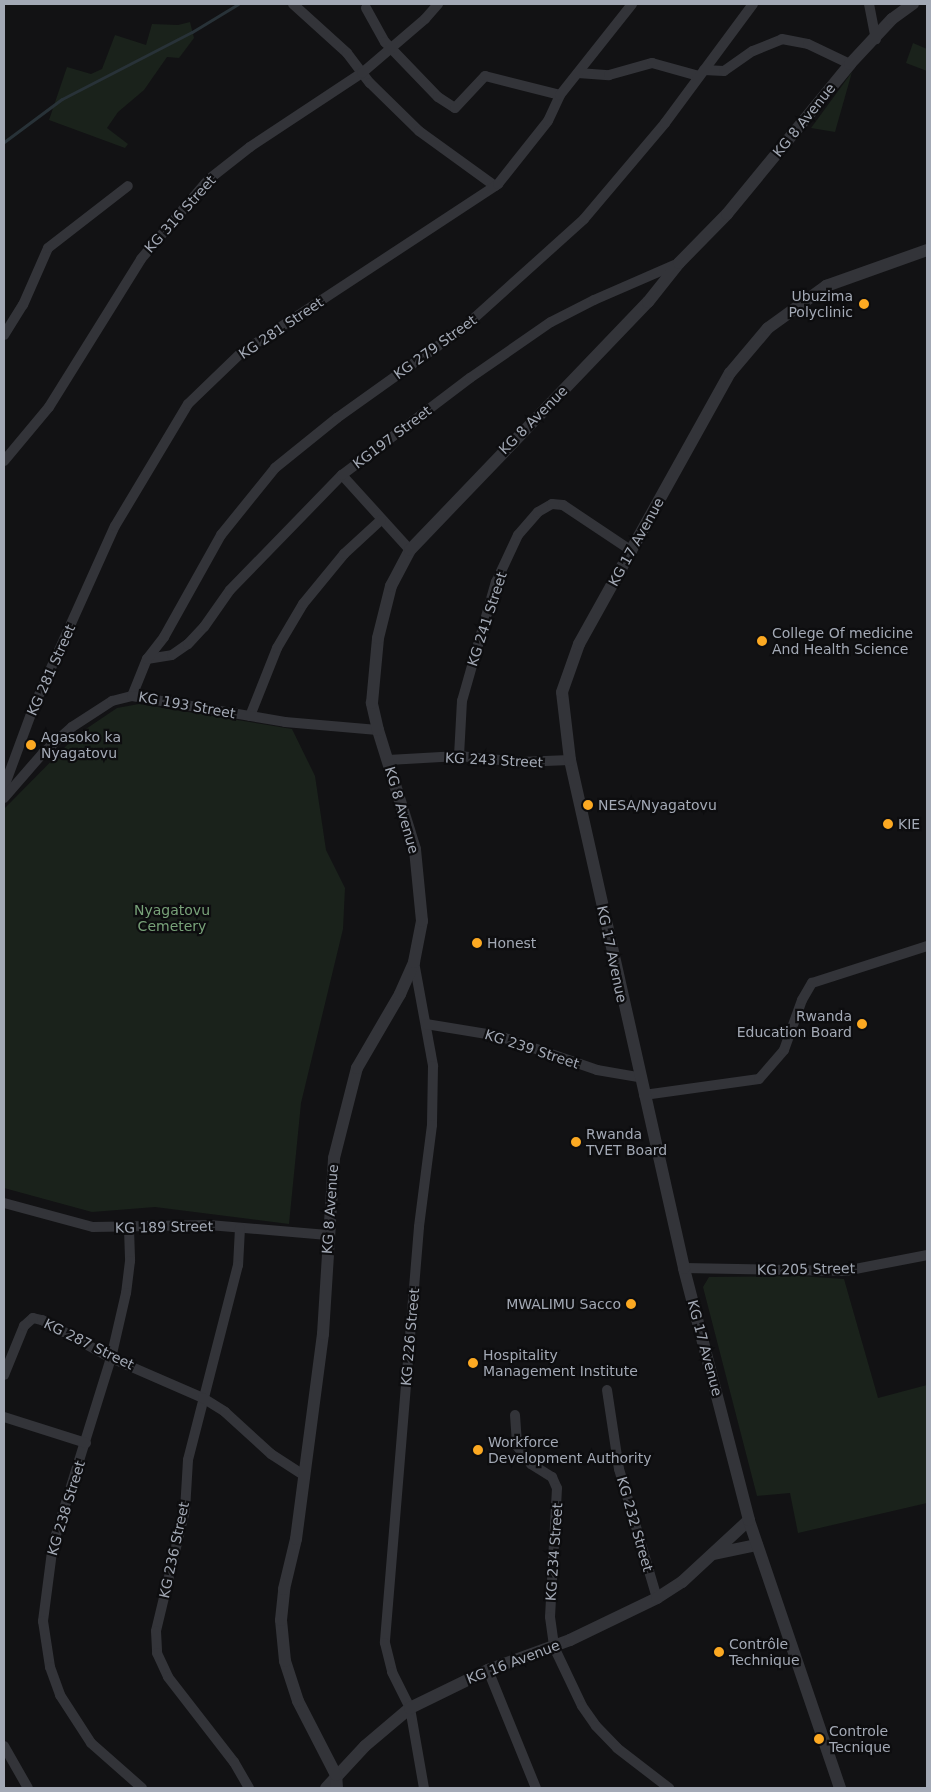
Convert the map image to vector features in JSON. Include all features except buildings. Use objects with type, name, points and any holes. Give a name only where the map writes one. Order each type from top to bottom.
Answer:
[{"type":"street","points":[[293,4],[342,47],[362,73],[419,131],[495,186]]},
{"type":"street","name":"KG 316 Street","points":[[4,461],[49,407],[140,259],[208,180],[250,147],[362,73],[391,49],[438,4]]},
{"type":"street","name":"KG 281 Street","points":[[4,787],[34,706],[115,526],[188,404],[241,354],[495,186],[548,121],[560,95],[632,4]]},
{"type":"street","name":"KG 279 Street","points":[[132,696],[147,659],[164,637],[221,534],[275,468],[337,418],[462,329],[584,219],[648,144],[753,4]]},
{"type":"street","points":[[869,4],[876,39]]},
{"type":"street","name":"KG 8 Avenue","points":[[337,1788],[336,1775],[298,1701],[285,1661],[280,1620],[305,1476],[310,1420],[323,1334],[334,1158],[357,1068],[400,994],[414,962],[422,921],[415,849],[378,730],[372,702],[378,638],[391,586],[410,550],[648,302],[679,263],[727,214],[850,64],[876,39],[892,19],[913,4]]},
{"type":"street","points":[[366,8],[391,49],[438,97],[455,108],[485,76],[560,95]]},
{"type":"street","points":[[578,72],[609,75],[652,63],[702,73],[724,71],[753,50],[782,39],[808,44],[850,64]]},
{"type":"street","points":[[4,335],[24,305],[48,248],[128,186]]},
{"type":"street","name":"KG 17 Avenue","points":[[840,1788],[749,1520],[684,1268],[638,1076],[570,760],[562,692],[567,672],[730,373],[768,328],[826,286],[927,250]]},
{"type":"street","name":"KG197 Street","points":[[147,659],[172,655],[188,644],[236,583],[342,474],[551,322],[594,300],[679,263]]},
{"type":"street","points":[[342,474],[381,520],[410,550]]},
{"type":"street","name":"KG 241 Street","points":[[459,756],[462,701],[496,582],[518,534],[538,512],[552,504],[563,504],[632,551]]},
{"type":"street","points":[[250,716],[277,648],[304,604],[344,554],[381,520]]},
{"type":"street","name":"KG 193 Street","points":[[4,798],[43,753],[72,727],[112,701],[132,696],[250,716],[378,730]]},
{"type":"street","name":"KG 243 Street","points":[[388,760],[459,756],[520,762],[570,760]]},
{"type":"street","points":[[644,1095],[759,1079],[784,1050],[802,1000],[812,983],[927,946]]},
{"type":"street","name":"KG 226 Street","points":[[414,962],[433,1066],[432,1125],[419,1227],[385,1642],[392,1672],[410,1708],[424,1788]]},
{"type":"street","name":"KG 239 Street","points":[[426,1024],[499,1036],[597,1070],[638,1076]]},
{"type":"street","name":"KG 189 Street","points":[[4,1203],[93,1228],[129,1229],[209,1225],[328,1235]]},
{"type":"street","name":"KG 236 Street","points":[[240,1228],[238,1265],[188,1460],[185,1510],[156,1631],[157,1653],[168,1677],[234,1762],[249,1788]]},
{"type":"street","name":"KG 238 Street","points":[[129,1229],[130,1261],[126,1293],[111,1358],[53,1544],[43,1621],[50,1667],[60,1695],[91,1743],[142,1788]]},
{"type":"street","name":"KG 205 Street","points":[[684,1268],[845,1271],[927,1254]]},
{"type":"street","name":"KG 287 Street","points":[[4,1375],[18,1335],[33,1318],[111,1358],[203,1398],[225,1412],[271,1454],[305,1476]]},
{"type":"street","name":"KG 232 Street","points":[[607,1390],[619,1469],[657,1598]]},
{"type":"street","name":"KG 234 Street","points":[[515,1414],[517,1446],[531,1464],[552,1477],[557,1488],[550,1617],[554,1647],[582,1706],[596,1726],[617,1748],[669,1788]]},
{"type":"street","points":[[4,1417],[86,1443]]},
{"type":"street","name":"KG 16 Avenue","points":[[326,1788],[336,1775],[410,1708],[488,1670],[554,1647],[657,1598],[682,1582],[749,1520]]},
{"type":"street","points":[[713,1554],[757,1545]]},
{"type":"street","points":[[488,1670],[536,1788]]},
{"type":"street","points":[[4,1746],[28,1788]]},
{"type":"green space","points":[[190,22],[194,38],[179,58],[167,57],[144,90],[118,112],[107,128],[128,144],[125,148],[49,120],[67,67],[91,74],[102,69],[115,35],[146,45],[152,24],[178,25]]},
{"type":"green space","points":[[913,43],[927,49],[927,71],[906,63]]},
{"type":"green space","points":[[852,72],[835,132],[811,128]]},
{"type":"green space","name":"Nyagatovu Cemetery","points":[[139,704],[292,729],[315,776],[326,850],[345,888],[343,929],[301,1103],[289,1224],[155,1207],[92,1212],[4,1188],[4,809],[77,735],[117,708]]},
{"type":"green space","points":[[799,1276],[844,1279],[878,1398],[927,1385],[927,1503],[798,1533],[790,1493],[757,1496],[703,1287],[709,1277]]},
{"type":"waterway","points":[[4,142],[62,99],[192,32],[238,4]]},
{"type":"place","name":"Ubuzima Polyclinic","points":[[864,304]]},
{"type":"place","name":"College Of medicine And Health Science","points":[[762,641]]},
{"type":"place","name":"Agasoko ka Nyagatovu","points":[[31,745]]},
{"type":"place","name":"NESA/Nyagatovu","points":[[588,805]]},
{"type":"place","name":"KIE","points":[[888,824]]},
{"type":"place","name":"Honest","points":[[477,943]]},
{"type":"place","name":"Rwanda Education Board","points":[[862,1024]]},
{"type":"place","name":"Rwanda TVET Board","points":[[576,1142]]},
{"type":"place","name":"MWALIMU Sacco","points":[[631,1304]]},
{"type":"place","name":"Hospitality Management Institute","points":[[473,1363]]},
{"type":"place","name":"Workforce Development Authority","points":[[478,1450]]},
{"type":"place","name":"Contrôle Technique","points":[[719,1652]]},
{"type":"place","name":"Controle Tecnique","points":[[819,1739]]}]
